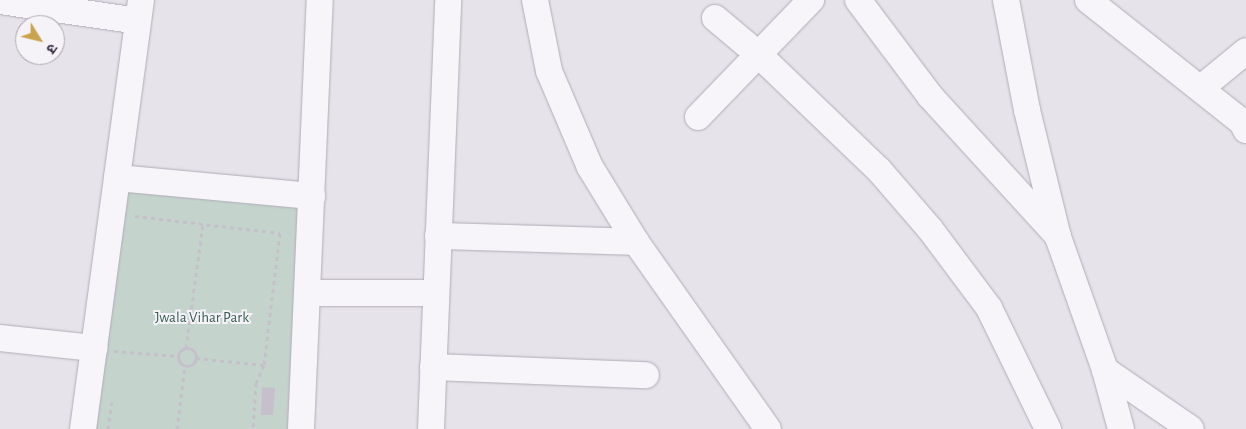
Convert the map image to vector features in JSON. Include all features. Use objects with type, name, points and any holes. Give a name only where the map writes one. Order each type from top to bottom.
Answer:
[{"type":"street","points":[[301,429],[320,0]]},
{"type":"street","points":[[431,429],[448,0]]},
{"type":"street","points":[[535,0],[550,71],[590,167],[629,243],[768,429]]},
{"type":"street","points":[[698,117],[811,0]]},
{"type":"street","points":[[858,0],[930,96],[1058,237]]},
{"type":"street","points":[[1006,0],[1027,110],[1058,237],[1105,370],[1121,429]]},
{"type":"street","points":[[1088,0],[1201,88],[1242,122],[1246,130]]},
{"type":"street","points":[[0,1],[139,11],[117,178],[106,350],[82,429]]},
{"type":"street","points":[[716,18],[758,54],[879,170],[930,229],[989,308],[1048,429]]},
{"type":"street","points":[[1201,88],[1246,51]]},
{"type":"street","points":[[117,178],[312,196]]},
{"type":"street","points":[[438,236],[629,243]]},
{"type":"street","points":[[307,293],[436,293]]},
{"type":"street","points":[[0,338],[106,350]]},
{"type":"street","points":[[433,367],[646,374]]},
{"type":"street","points":[[1105,370],[1191,429]]},
{"type":"path","points":[[133,225],[134,216],[280,233],[264,365],[256,383],[253,429]]},
{"type":"path","points":[[106,350],[178,356],[186,348],[203,224]]},
{"type":"path","points":[[106,350],[119,342]]},
{"type":"path","points":[[186,348],[194,351],[196,358]]},
{"type":"path","points":[[106,350],[117,361]]},
{"type":"path","points":[[177,429],[185,366],[178,356]]},
{"type":"path","points":[[196,358],[264,365]]},
{"type":"path","points":[[185,366],[191,365],[196,358]]},
{"type":"path","points":[[108,429],[112,400]]},
{"type":"green space","name":"Jwala Vihar Park","points":[[117,178],[312,196],[301,429],[83,429]]},
{"type":"building","points":[[262,387],[275,388],[273,415],[261,415]]}]
